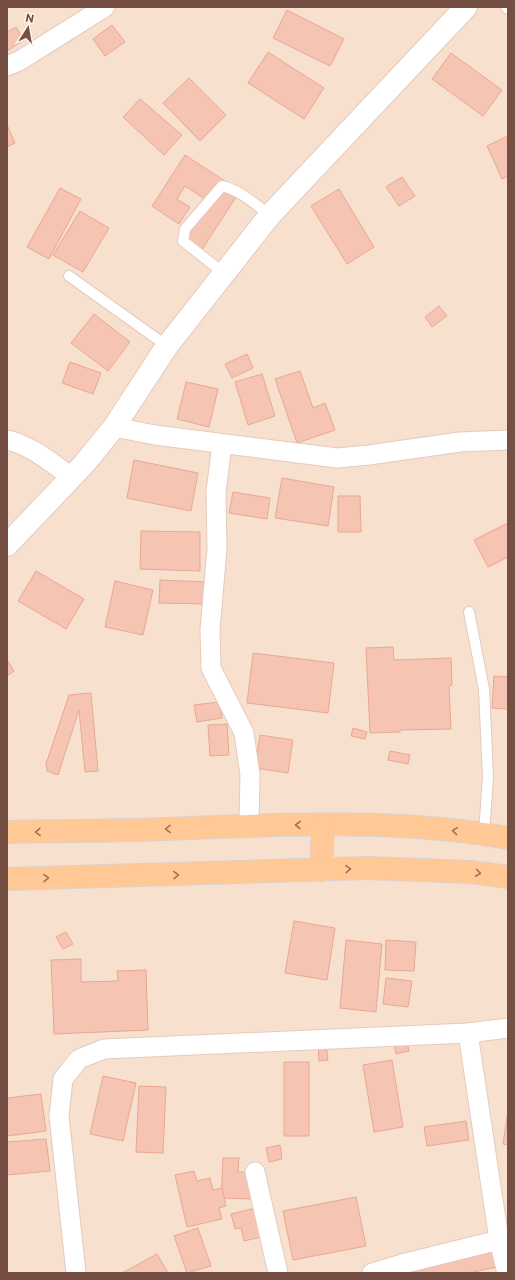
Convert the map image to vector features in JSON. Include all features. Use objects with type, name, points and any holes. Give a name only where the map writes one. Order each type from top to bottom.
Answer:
[{"type":"main road","points":[[7,832],[191,828],[249,825],[323,825],[396,826],[484,834],[508,838]]},
{"type":"main road","points":[[321,870],[323,825]]},
{"type":"main road","points":[[7,879],[367,868],[471,872],[508,877]]},
{"type":"street","points":[[7,66],[19,61],[81,15],[105,7]]},
{"type":"street","points":[[7,545],[84,464],[114,426],[167,346],[270,215],[466,7]]},
{"type":"street","points":[[114,426],[154,435],[337,458],[460,442],[508,440]]},
{"type":"street","points":[[7,440],[17,442],[33,450],[72,477]]},
{"type":"street","points":[[222,444],[216,492],[217,550],[210,630],[211,668],[244,733],[250,774],[249,825]]},
{"type":"street","points":[[76,1273],[59,1116],[63,1079],[79,1059],[104,1049],[468,1033],[508,1028]]},
{"type":"street","points":[[468,1033],[499,1240],[507,1273]]},
{"type":"street","points":[[254,1172],[278,1273]]},
{"type":"street","points":[[372,1273],[499,1240]]},
{"type":"lane","points":[[225,274],[183,241],[185,229],[222,186],[235,191],[270,215]]},
{"type":"lane","points":[[69,276],[167,346]]},
{"type":"lane","points":[[469,612],[484,689],[488,777],[484,834]]},
{"type":"shaded area","points":[[7,7],[508,7],[508,1273],[7,1273]]},
{"type":"building","points":[[287,10],[344,39],[330,66],[273,38]]},
{"type":"building","points":[[112,25],[125,42],[105,56],[93,39]]},
{"type":"building","points":[[16,27],[24,40],[7,51],[7,32]]},
{"type":"building","points":[[268,52],[324,88],[304,119],[248,83]]},
{"type":"building","points":[[451,53],[502,90],[483,116],[432,79]]},
{"type":"building","points":[[189,78],[226,115],[200,141],[163,103]]},
{"type":"building","points":[[140,99],[182,135],[164,155],[123,117]]},
{"type":"building","points":[[7,125],[15,143],[7,147]]},
{"type":"building","points":[[508,136],[508,176],[502,179],[487,146]]},
{"type":"building","points":[[185,155],[240,191],[201,251],[181,238],[205,199],[185,186],[177,199],[190,207],[179,224],[152,206]]},
{"type":"building","points":[[402,177],[415,196],[399,206],[386,187]]},
{"type":"building","points":[[60,188],[81,199],[49,259],[27,247]]},
{"type":"building","points":[[339,189],[374,247],[347,264],[311,206]]},
{"type":"building","points":[[80,211],[109,228],[83,272],[53,255]]},
{"type":"building","points":[[439,306],[447,316],[432,327],[425,317]]},
{"type":"building","points":[[94,314],[130,342],[108,371],[71,343]]},
{"type":"building","points":[[247,354],[253,368],[232,378],[225,364]]},
{"type":"building","points":[[70,362],[101,373],[93,394],[62,383]]},
{"type":"building","points":[[300,371],[313,408],[325,403],[335,430],[297,443],[275,379]]},
{"type":"building","points":[[262,374],[275,416],[248,425],[235,382]]},
{"type":"building","points":[[186,382],[218,389],[209,427],[177,419]]},
{"type":"building","points":[[134,460],[198,473],[191,511],[127,498]]},
{"type":"building","points":[[282,478],[334,487],[328,526],[275,518]]},
{"type":"building","points":[[233,492],[270,498],[267,519],[229,513]]},
{"type":"building","points":[[338,496],[360,496],[361,532],[338,532]]},
{"type":"building","points":[[508,523],[508,557],[488,567],[474,540]]},
{"type":"building","points":[[141,531],[200,532],[200,571],[140,569]]},
{"type":"building","points":[[36,571],[84,599],[66,629],[18,601]]},
{"type":"building","points":[[160,580],[208,582],[207,604],[159,603]]},
{"type":"building","points":[[115,581],[153,590],[143,635],[105,627]]},
{"type":"building","points":[[393,647],[394,660],[451,658],[452,685],[449,686],[451,729],[400,730],[400,732],[370,733],[366,648]]},
{"type":"building","points":[[253,653],[334,663],[328,713],[247,703]]},
{"type":"building","points":[[7,660],[14,671],[7,676]]},
{"type":"building","points":[[494,676],[508,677],[508,709],[492,708]]},
{"type":"building","points":[[91,693],[98,771],[85,772],[79,710],[58,775],[47,771],[46,764],[69,695]]},
{"type":"building","points":[[219,702],[222,718],[197,722],[194,705]]},
{"type":"building","points":[[227,724],[229,755],[210,756],[208,725]]},
{"type":"building","points":[[353,728],[367,732],[365,739],[351,736]]},
{"type":"building","points":[[260,735],[293,740],[288,773],[255,768]]},
{"type":"building","points":[[390,751],[410,755],[408,764],[388,760]]},
{"type":"building","points":[[294,921],[335,928],[327,980],[285,973]]},
{"type":"building","points":[[66,932],[73,944],[63,949],[56,937]]},
{"type":"building","points":[[346,940],[382,944],[376,1012],[340,1008]]},
{"type":"building","points":[[386,940],[416,942],[414,971],[385,970]]},
{"type":"building","points":[[81,959],[81,982],[118,981],[117,971],[146,970],[148,1030],[54,1034],[51,960]]},
{"type":"building","points":[[386,978],[412,981],[408,1007],[383,1004]]},
{"type":"building","points":[[407,1042],[409,1051],[396,1054],[394,1045]]},
{"type":"building","points":[[318,1043],[326,1043],[328,1060],[319,1061]]},
{"type":"building","points":[[392,1060],[403,1127],[374,1132],[363,1065]]},
{"type":"building","points":[[284,1062],[309,1062],[309,1136],[284,1136]]},
{"type":"building","points":[[103,1076],[136,1083],[123,1141],[90,1134]]},
{"type":"building","points":[[139,1086],[166,1087],[163,1153],[136,1152]]},
{"type":"building","points":[[41,1094],[46,1131],[7,1136],[7,1098]]},
{"type":"building","points":[[508,1110],[508,1145],[503,1144]]},
{"type":"building","points":[[466,1121],[469,1140],[427,1146],[424,1127]]},
{"type":"building","points":[[46,1139],[50,1171],[7,1175],[7,1142]]},
{"type":"building","points":[[280,1145],[282,1159],[269,1162],[266,1148]]},
{"type":"building","points":[[223,1158],[239,1158],[238,1172],[254,1172],[253,1199],[221,1198]]},
{"type":"building","points":[[194,1171],[197,1181],[210,1178],[213,1190],[222,1188],[226,1206],[219,1208],[222,1219],[187,1227],[175,1175]]},
{"type":"building","points":[[356,1197],[366,1246],[293,1260],[283,1211]]},
{"type":"building","points":[[259,1207],[266,1236],[244,1241],[241,1228],[235,1229],[231,1214]]},
{"type":"building","points":[[198,1228],[211,1266],[187,1273],[174,1236]]},
{"type":"building","points":[[493,1252],[497,1267],[469,1273],[408,1273],[408,1271]]},
{"type":"building","points":[[157,1254],[168,1273],[122,1273]]}]
